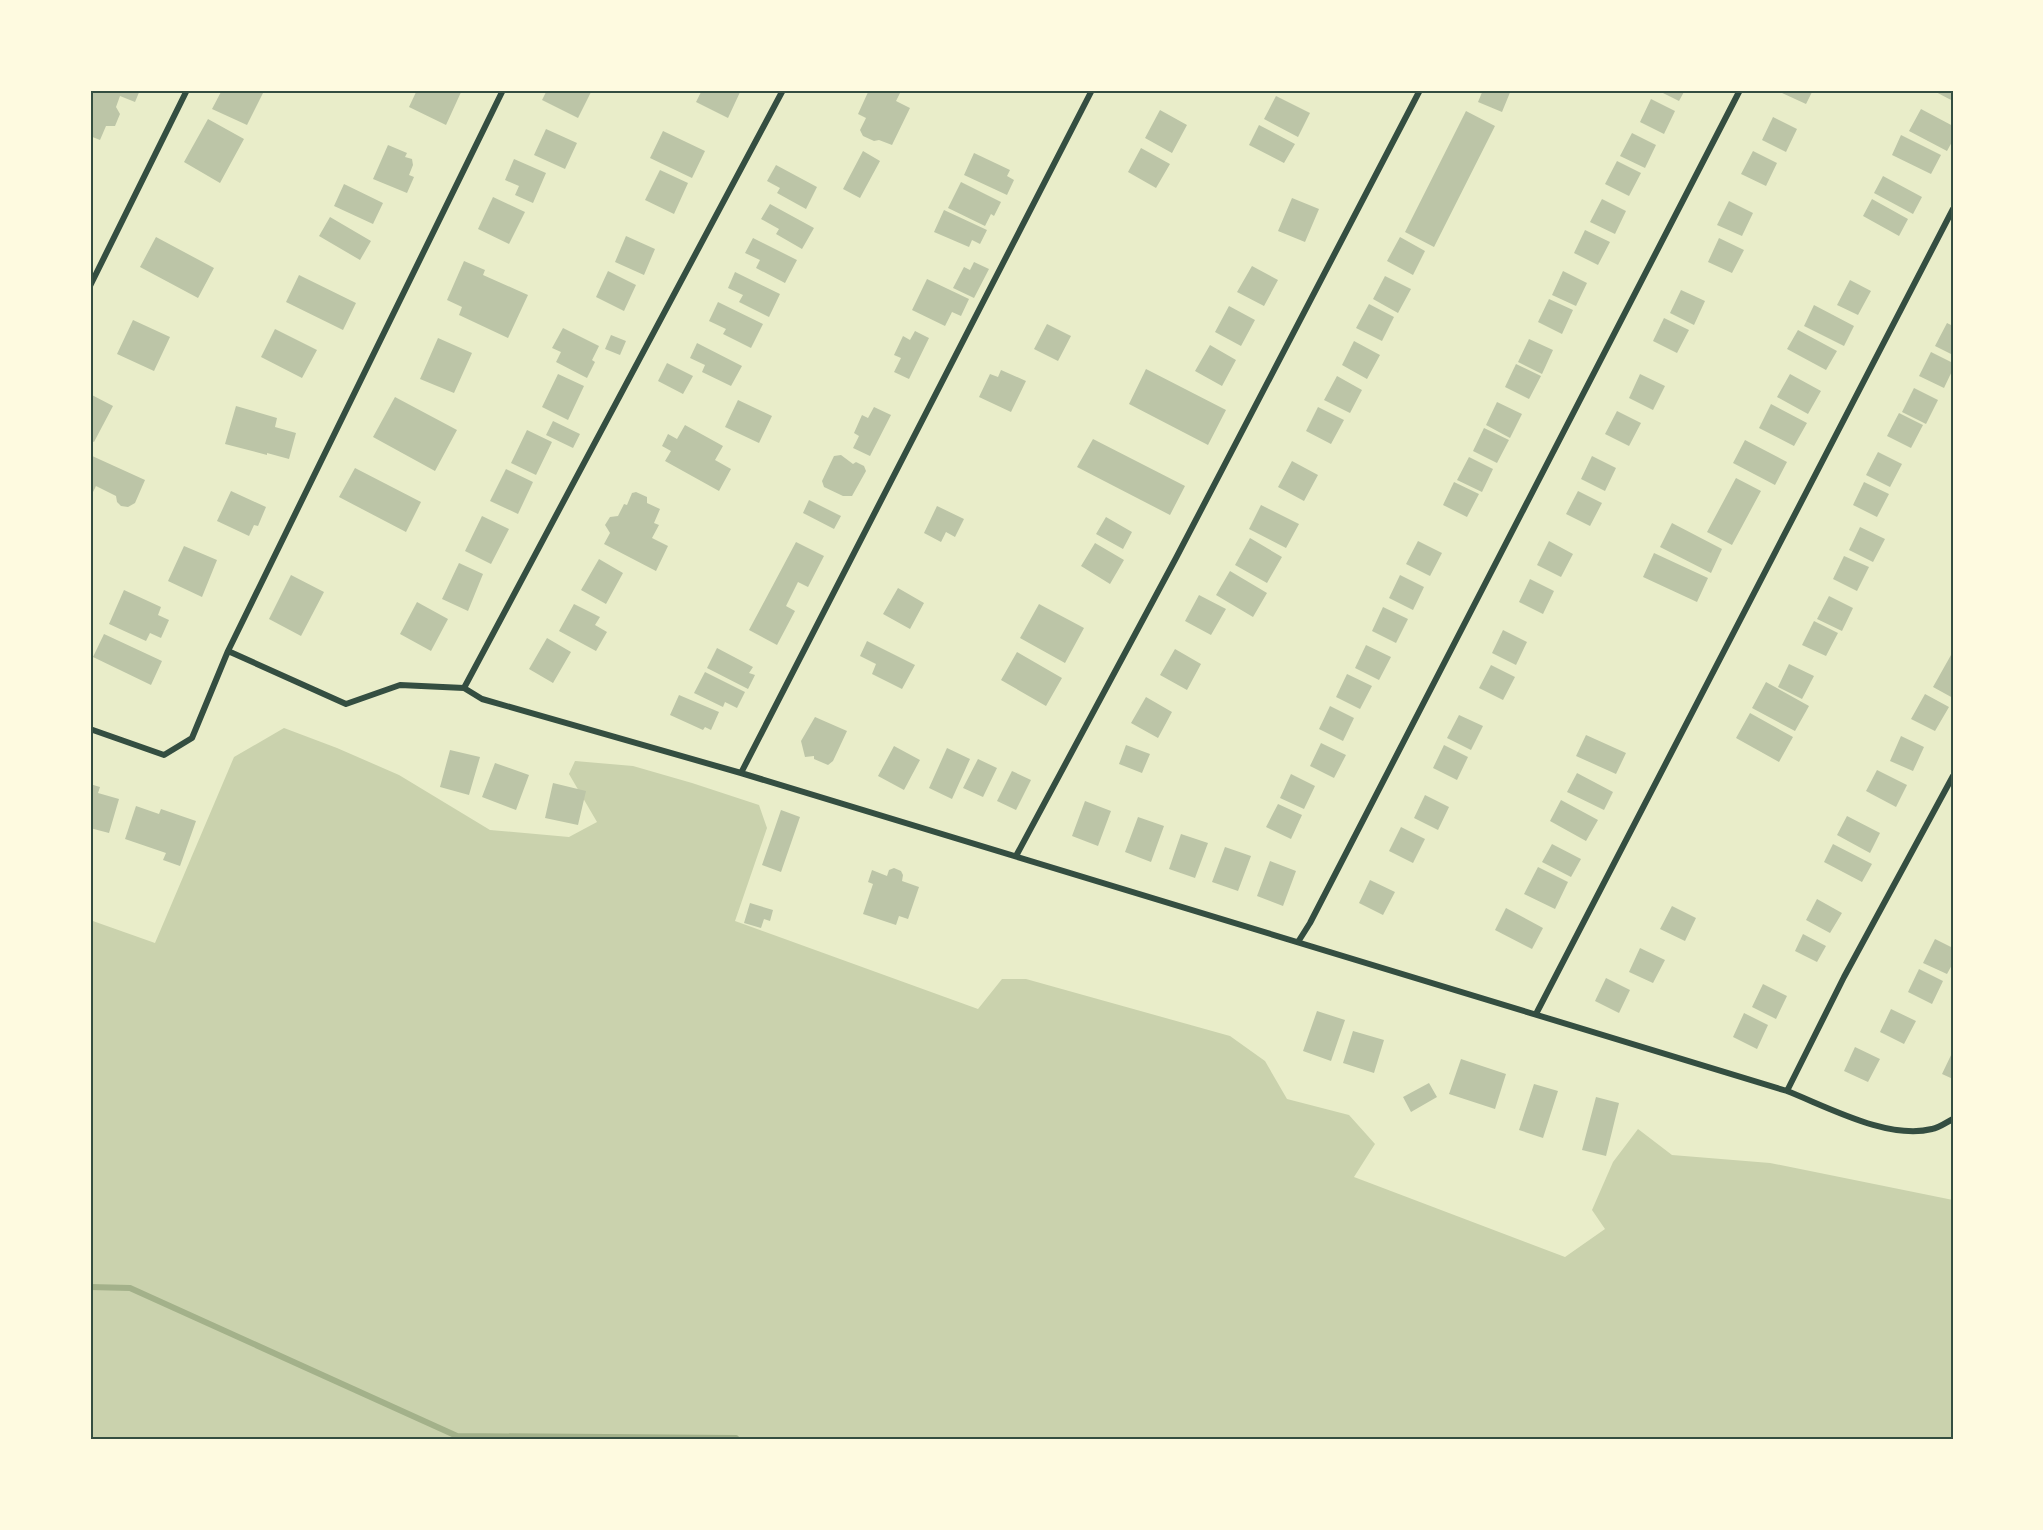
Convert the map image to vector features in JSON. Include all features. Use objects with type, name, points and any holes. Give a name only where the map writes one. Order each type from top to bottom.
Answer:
[{"type":"street","points":[[90,286],[187,90]]},
{"type":"street","points":[[90,729],[164,755],[192,738],[228,651],[503,90]]},
{"type":"street","points":[[464,688],[783,90]]},
{"type":"street","points":[[741,773],[1092,90]]},
{"type":"street","points":[[1016,856],[1176,558],[1420,90]]},
{"type":"street","points":[[1298,942],[1310,923],[1740,90]]},
{"type":"street","points":[[1536,1014],[1953,209]]},
{"type":"street","points":[[228,651],[346,704],[400,685],[464,688],[482,699],[741,773],[1787,1091],[1867,1123],[1900,1131],[1933,1129],[1953,1119]]},
{"type":"street","points":[[1787,1091],[1844,977],[1953,776]]},
{"type":"green space","points":[[284,728],[399,775],[490,830],[569,837],[597,822],[569,774],[575,761],[633,766],[759,805],[767,828],[735,921],[978,1009],[1002,979],[1026,979],[1230,1036],[1265,1061],[1287,1099],[1349,1115],[1375,1144],[1354,1177],[1565,1257],[1605,1229],[1592,1210],[1613,1162],[1638,1129],[1672,1155],[1770,1163],[1953,1200],[1953,1440],[90,1440],[90,920],[155,943],[234,757]]},
{"type":"building","points":[[90,90],[140,90],[135,102],[120,96],[116,107],[120,114],[115,126],[106,126],[100,140],[90,136]]},
{"type":"building","points":[[222,90],[264,91],[247,125],[212,109]]},
{"type":"building","points":[[417,90],[462,90],[446,125],[409,107]]},
{"type":"building","points":[[547,90],[592,90],[578,118],[542,100]]},
{"type":"building","points":[[702,90],[741,90],[728,118],[696,102]]},
{"type":"building","points":[[869,90],[901,91],[896,101],[910,108],[892,145],[863,136],[860,130],[866,118],[858,114]]},
{"type":"building","points":[[1483,90],[1511,90],[1502,112],[1478,102]]},
{"type":"building","points":[[1657,90],[1685,90],[1679,101]]},
{"type":"building","points":[[1783,90],[1813,90],[1806,104],[1782,93]]},
{"type":"building","points":[[1932,90],[1953,90],[1953,101]]},
{"type":"building","points":[[1276,96],[1310,113],[1298,137],[1264,119]]},
{"type":"building","points":[[1651,99],[1675,111],[1664,134],[1640,122]]},
{"type":"building","points":[[1921,109],[1953,126],[1953,140],[1947,151],[1909,131]]},
{"type":"building","points":[[1160,110],[1187,125],[1172,153],[1145,138]]},
{"type":"building","points":[[1466,111],[1495,126],[1434,247],[1405,232]]},
{"type":"building","points":[[1773,117],[1797,129],[1786,152],[1762,140]]},
{"type":"building","points":[[208,119],[244,139],[220,183],[184,162]]},
{"type":"building","points":[[1259,125],[1295,144],[1284,163],[1249,145]]},
{"type":"building","points":[[546,129],[577,143],[565,169],[534,155]]},
{"type":"building","points":[[663,131],[705,151],[692,178],[650,158]]},
{"type":"building","points":[[1632,133],[1656,145],[1645,168],[1620,156]]},
{"type":"building","points":[[1901,135],[1941,155],[1931,174],[1892,155]]},
{"type":"building","points":[[388,145],[407,153],[405,157],[412,159],[413,165],[409,175],[414,177],[407,193],[373,179]]},
{"type":"building","points":[[1141,148],[1170,164],[1156,188],[1128,172]]},
{"type":"building","points":[[863,151],[880,161],[860,198],[843,189]]},
{"type":"building","points":[[1753,151],[1777,163],[1766,186],[1741,174]]},
{"type":"building","points":[[974,153],[1010,170],[1007,176],[1014,180],[1007,195],[964,175]]},
{"type":"building","points":[[514,159],[546,173],[533,203],[515,195],[519,186],[505,180]]},
{"type":"building","points":[[1617,161],[1641,173],[1629,196],[1605,184]]},
{"type":"building","points":[[776,165],[817,187],[806,209],[777,193],[780,188],[767,181]]},
{"type":"building","points":[[660,170],[688,183],[674,214],[645,200]]},
{"type":"building","points":[[1883,176],[1922,197],[1913,214],[1874,193]]},
{"type":"building","points":[[961,182],[1001,202],[994,216],[991,214],[985,226],[948,208]]},
{"type":"building","points":[[344,184],[383,203],[373,224],[334,206]]},
{"type":"building","points":[[493,197],[525,212],[509,244],[478,229]]},
{"type":"building","points":[[1292,198],[1319,209],[1305,242],[1278,231]]},
{"type":"building","points":[[1602,199],[1626,211],[1615,234],[1590,222]]},
{"type":"building","points":[[1872,199],[1908,219],[1899,236],[1863,216]]},
{"type":"building","points":[[1729,201],[1753,213],[1742,236],[1717,225]]},
{"type":"building","points":[[770,204],[814,228],[802,249],[776,234],[779,229],[761,219]]},
{"type":"building","points":[[944,210],[987,230],[980,244],[972,240],[969,247],[934,232]]},
{"type":"building","points":[[330,217],[371,241],[360,260],[319,236]]},
{"type":"building","points":[[1585,230],[1610,242],[1598,265],[1574,253]]},
{"type":"building","points":[[626,236],[655,249],[644,275],[615,262]]},
{"type":"building","points":[[156,237],[214,268],[198,298],[140,267]]},
{"type":"building","points":[[1400,237],[1425,251],[1413,275],[1387,261]]},
{"type":"building","points":[[753,238],[797,260],[785,283],[756,268],[760,260],[745,253]]},
{"type":"building","points":[[1719,238],[1744,250],[1732,273],[1708,262]]},
{"type":"building","points":[[464,261],[485,270],[483,275],[528,295],[508,338],[459,315],[462,307],[447,300]]},
{"type":"building","points":[[974,262],[989,269],[974,298],[953,288],[964,267],[970,270]]},
{"type":"building","points":[[1252,266],[1278,280],[1264,306],[1237,292]]},
{"type":"building","points":[[608,271],[636,285],[624,311],[596,297]]},
{"type":"building","points":[[1563,271],[1587,283],[1576,306],[1552,295]]},
{"type":"building","points":[[735,272],[780,294],[769,317],[739,302],[743,295],[728,288]]},
{"type":"building","points":[[299,275],[356,303],[343,330],[286,302]]},
{"type":"building","points":[[1385,276],[1411,289],[1398,313],[1373,299]]},
{"type":"building","points":[[927,279],[969,299],[961,316],[952,312],[945,326],[912,310]]},
{"type":"building","points":[[1850,280],[1871,291],[1858,315],[1837,305]]},
{"type":"building","points":[[1681,290],[1705,301],[1694,325],[1670,313]]},
{"type":"building","points":[[1549,299],[1573,310],[1562,334],[1538,322]]},
{"type":"building","points":[[718,302],[763,324],[751,348],[723,334],[726,329],[709,321]]},
{"type":"building","points":[[1369,304],[1394,317],[1382,341],[1356,328]]},
{"type":"building","points":[[1814,305],[1854,326],[1844,346],[1804,326]]},
{"type":"building","points":[[1229,306],[1255,320],[1241,346],[1215,332]]},
{"type":"building","points":[[1664,318],[1689,330],[1677,353],[1653,341]]},
{"type":"building","points":[[133,320],[170,337],[154,371],[117,354]]},
{"type":"building","points":[[1947,323],[1953,326],[1953,355],[1935,346]]},
{"type":"building","points":[[1047,324],[1071,336],[1058,361],[1034,349]]},
{"type":"building","points":[[563,328],[599,346],[592,360],[595,362],[587,378],[556,362],[561,352],[552,348]]},
{"type":"building","points":[[275,329],[317,350],[302,378],[261,357]]},
{"type":"building","points":[[1798,330],[1837,351],[1826,370],[1787,349]]},
{"type":"building","points":[[915,331],[929,338],[909,379],[894,372],[901,358],[894,355],[903,336],[910,340]]},
{"type":"building","points":[[611,335],[626,341],[620,355],[605,349]]},
{"type":"building","points":[[438,338],[472,353],[454,393],[420,379]]},
{"type":"building","points":[[1529,339],[1553,350],[1542,374],[1518,362]]},
{"type":"building","points":[[1354,341],[1380,355],[1367,379],[1342,365]]},
{"type":"building","points":[[697,343],[742,366],[731,386],[702,372],[705,365],[690,358]]},
{"type":"building","points":[[1210,345],[1236,360],[1222,386],[1195,371]]},
{"type":"building","points":[[1931,352],[1953,363],[1953,369],[1944,388],[1919,376]]},
{"type":"building","points":[[667,363],[693,376],[683,394],[658,381]]},
{"type":"building","points":[[1516,364],[1541,376],[1529,399],[1505,387]]},
{"type":"building","points":[[1146,369],[1226,410],[1208,445],[1129,404]]},
{"type":"building","points":[[1001,370],[1026,381],[1011,412],[979,397],[990,374],[998,377]]},
{"type":"building","points":[[558,374],[584,386],[568,420],[542,407]]},
{"type":"building","points":[[1640,374],[1665,386],[1653,410],[1629,398]]},
{"type":"building","points":[[1790,374],[1821,391],[1808,414],[1777,397]]},
{"type":"building","points":[[1337,376],[1362,390],[1350,413],[1324,400]]},
{"type":"building","points":[[1914,388],[1938,400],[1926,424],[1902,412]]},
{"type":"building","points":[[90,394],[113,406],[94,442],[90,440]]},
{"type":"building","points":[[395,397],[457,430],[435,471],[373,437]]},
{"type":"building","points":[[738,400],[772,416],[759,443],[725,427]]},
{"type":"building","points":[[1497,402],[1522,414],[1510,438],[1486,425]]},
{"type":"building","points":[[1771,404],[1807,423],[1794,446],[1759,428]]},
{"type":"building","points":[[236,406],[277,418],[275,427],[296,433],[289,459],[225,444]]},
{"type":"building","points":[[874,407],[891,415],[870,456],[853,448],[859,436],[854,433],[862,415],[868,418]]},
{"type":"building","points":[[1318,407],[1344,420],[1331,444],[1306,431]]},
{"type":"building","points":[[1617,411],[1641,423],[1629,446],[1605,434]]},
{"type":"building","points":[[1899,413],[1923,425],[1911,448],[1887,436]]},
{"type":"building","points":[[553,421],[580,434],[573,448],[546,435]]},
{"type":"building","points":[[685,425],[723,446],[715,460],[731,469],[719,491],[665,461],[671,451],[662,446],[668,434],[677,439]]},
{"type":"building","points":[[1484,428],[1509,440],[1497,463],[1473,451]]},
{"type":"building","points":[[527,430],[552,442],[536,475],[511,463]]},
{"type":"building","points":[[1093,439],[1185,486],[1170,515],[1077,467]]},
{"type":"building","points":[[1745,440],[1787,462],[1775,485],[1733,463]]},
{"type":"building","points":[[1878,452],[1902,464],[1890,487],[1866,475]]},
{"type":"building","points":[[90,455],[145,480],[135,503],[128,507],[121,506],[116,496],[96,486],[90,498]]},
{"type":"building","points":[[841,455],[853,464],[856,462],[864,466],[866,471],[852,496],[843,496],[824,487],[822,481],[834,456]]},
{"type":"building","points":[[1592,456],[1616,468],[1605,491],[1581,479]]},
{"type":"building","points":[[1469,457],[1493,469],[1482,492],[1457,480]]},
{"type":"building","points":[[1292,461],[1318,475],[1304,501],[1278,487]]},
{"type":"building","points":[[355,468],[421,502],[406,532],[339,497]]},
{"type":"building","points":[[506,469],[533,482],[518,514],[490,501]]},
{"type":"building","points":[[1736,478],[1761,491],[1732,545],[1707,532]]},
{"type":"building","points":[[1454,482],[1479,494],[1467,517],[1443,505]]},
{"type":"building","points":[[1864,482],[1889,494],[1877,517],[1853,505]]},
{"type":"building","points":[[231,491],[266,507],[258,526],[254,525],[249,536],[217,521]]},
{"type":"building","points":[[1578,491],[1602,503],[1590,526],[1566,514]]},
{"type":"building","points":[[636,492],[647,497],[647,503],[660,509],[654,523],[659,525],[652,538],[668,546],[656,571],[604,544],[610,533],[605,525],[610,517],[618,516],[624,504],[627,505],[632,493]]},
{"type":"building","points":[[809,500],[841,516],[834,529],[803,513]]},
{"type":"building","points":[[1261,505],[1299,524],[1286,548],[1249,529]]},
{"type":"building","points":[[937,506],[964,519],[955,537],[946,532],[941,542],[924,533]]},
{"type":"building","points":[[482,516],[509,529],[491,564],[465,551]]},
{"type":"building","points":[[1106,517],[1132,532],[1123,549],[1096,534]]},
{"type":"building","points":[[1672,523],[1722,549],[1711,573],[1660,547]]},
{"type":"building","points":[[1860,527],[1885,539],[1873,562],[1849,550]]},
{"type":"building","points":[[1250,538],[1282,557],[1267,583],[1235,565]]},
{"type":"building","points":[[1418,541],[1442,553],[1430,576],[1406,564]]},
{"type":"building","points":[[1549,541],[1573,554],[1561,577],[1537,565]]},
{"type":"building","points":[[796,542],[824,556],[808,587],[798,582],[786,606],[795,611],[777,645],[749,630]]},
{"type":"building","points":[[1095,543],[1124,560],[1110,584],[1081,566]]},
{"type":"building","points":[[184,546],[217,560],[202,597],[168,581]]},
{"type":"building","points":[[1654,553],[1708,578],[1697,602],[1643,577]]},
{"type":"building","points":[[1844,556],[1869,567],[1857,591],[1833,579]]},
{"type":"building","points":[[599,559],[623,573],[606,604],[581,590]]},
{"type":"building","points":[[459,563],[483,574],[468,611],[442,599]]},
{"type":"building","points":[[1230,571],[1267,593],[1253,617],[1216,595]]},
{"type":"building","points":[[291,575],[324,592],[301,636],[269,619]]},
{"type":"building","points":[[1400,575],[1424,587],[1413,610],[1389,598]]},
{"type":"building","points":[[1530,579],[1554,591],[1543,614],[1519,602]]},
{"type":"building","points":[[898,588],[924,603],[910,629],[883,614]]},
{"type":"building","points":[[124,590],[161,607],[158,615],[169,620],[161,638],[150,633],[146,641],[109,624]]},
{"type":"building","points":[[1199,595],[1226,609],[1211,635],[1185,621]]},
{"type":"building","points":[[1829,596],[1853,608],[1842,631],[1817,619]]},
{"type":"building","points":[[417,602],[448,619],[431,651],[400,634]]},
{"type":"building","points":[[574,604],[600,617],[595,625],[607,632],[596,651],[559,631]]},
{"type":"building","points":[[1039,604],[1084,628],[1065,663],[1020,638]]},
{"type":"building","points":[[1383,607],[1408,619],[1396,643],[1372,631]]},
{"type":"building","points":[[1814,621],[1838,633],[1826,656],[1802,645]]},
{"type":"building","points":[[1503,630],[1527,642],[1516,665],[1492,653]]},
{"type":"building","points":[[104,634],[162,661],[151,685],[93,657]]},
{"type":"building","points":[[547,638],[571,652],[553,683],[529,669]]},
{"type":"building","points":[[867,641],[915,665],[902,689],[872,674],[876,664],[860,656]]},
{"type":"building","points":[[1366,645],[1391,657],[1379,680],[1355,668]]},
{"type":"building","points":[[717,648],[753,667],[749,673],[755,675],[748,689],[707,668]]},
{"type":"building","points":[[1175,649],[1201,664],[1187,690],[1160,675]]},
{"type":"building","points":[[1017,652],[1062,678],[1046,706],[1001,680]]},
{"type":"building","points":[[1951,655],[1953,656],[1953,698],[1933,687]]},
{"type":"building","points":[[1789,664],[1814,676],[1802,699],[1778,687]]},
{"type":"building","points":[[1491,665],[1515,677],[1503,700],[1479,688]]},
{"type":"building","points":[[705,672],[745,692],[737,708],[725,702],[723,707],[694,693]]},
{"type":"building","points":[[1347,674],[1372,686],[1360,709],[1336,697]]},
{"type":"building","points":[[1766,682],[1809,706],[1795,731],[1752,708]]},
{"type":"building","points":[[1925,694],[1949,707],[1935,731],[1911,719]]},
{"type":"building","points":[[679,695],[719,712],[711,730],[705,727],[703,730],[670,715]]},
{"type":"building","points":[[1146,697],[1172,712],[1158,738],[1131,723]]},
{"type":"building","points":[[1330,706],[1354,718],[1343,741],[1319,729]]},
{"type":"building","points":[[1750,713],[1793,737],[1779,762],[1736,738]]},
{"type":"building","points":[[1459,715],[1483,726],[1471,750],[1447,738]]},
{"type":"building","points":[[815,717],[847,731],[833,761],[828,765],[814,759],[814,756],[805,757],[801,741]]},
{"type":"building","points":[[1586,735],[1626,753],[1616,774],[1576,756]]},
{"type":"building","points":[[1901,736],[1924,747],[1913,771],[1890,761]]},
{"type":"building","points":[[1321,743],[1346,755],[1334,778],[1310,766]]},
{"type":"building","points":[[1126,745],[1150,754],[1142,773],[1119,764]]},
{"type":"building","points":[[1444,745],[1468,757],[1457,780],[1433,768]]},
{"type":"building","points":[[894,746],[920,760],[904,790],[878,776]]},
{"type":"building","points":[[947,748],[970,759],[952,799],[929,788]]},
{"type":"building","points":[[450,750],[480,757],[469,795],[440,787]]},
{"type":"building","points":[[978,759],[997,768],[983,797],[963,788]]},
{"type":"building","points":[[495,763],[529,775],[516,810],[482,797]]},
{"type":"building","points":[[1877,770],[1907,785],[1896,807],[1866,791]]},
{"type":"building","points":[[1012,771],[1031,780],[1016,810],[997,801]]},
{"type":"building","points":[[1577,773],[1613,792],[1604,810],[1567,792]]},
{"type":"building","points":[[1291,774],[1315,786],[1304,809],[1280,798]]},
{"type":"building","points":[[553,783],[586,791],[578,825],[545,818]]},
{"type":"building","points":[[90,784],[100,787],[98,793],[119,799],[109,833],[90,828]]},
{"type":"building","points":[[1425,795],[1449,807],[1438,830],[1414,818]]},
{"type":"building","points":[[1561,800],[1598,820],[1586,841],[1550,821]]},
{"type":"building","points":[[1085,801],[1111,811],[1098,846],[1072,836]]},
{"type":"building","points":[[1278,804],[1302,815],[1291,839],[1266,827]]},
{"type":"building","points":[[136,806],[159,814],[161,809],[196,821],[180,866],[163,860],[166,853],[125,839]]},
{"type":"building","points":[[781,810],[800,817],[781,872],[762,865]]},
{"type":"building","points":[[1847,816],[1880,833],[1870,853],[1837,835]]},
{"type":"building","points":[[1138,817],[1164,826],[1151,862],[1125,852]]},
{"type":"building","points":[[1401,827],[1425,839],[1413,863],[1389,851]]},
{"type":"building","points":[[1181,834],[1208,843],[1195,878],[1169,869]]},
{"type":"building","points":[[1552,844],[1581,859],[1571,877],[1542,862]]},
{"type":"building","points":[[1833,844],[1872,864],[1862,882],[1824,862]]},
{"type":"building","points":[[1225,847],[1251,856],[1238,891],[1212,882]]},
{"type":"building","points":[[1270,861],[1296,871],[1283,906],[1257,896]]},
{"type":"building","points":[[1538,867],[1568,882],[1555,909],[1524,894]]},
{"type":"building","points":[[894,868],[901,871],[902,881],[919,887],[908,919],[899,916],[896,925],[863,914],[873,884],[868,882],[872,870],[887,876],[889,870]]},
{"type":"building","points":[[1370,880],[1395,892],[1383,915],[1359,903]]},
{"type":"building","points":[[1817,899],[1842,913],[1830,933],[1806,920]]},
{"type":"building","points":[[750,903],[773,910],[770,921],[764,919],[761,928],[744,923]]},
{"type":"building","points":[[1672,906],[1696,918],[1685,941],[1660,929]]},
{"type":"building","points":[[1506,908],[1543,928],[1532,949],[1495,930]]},
{"type":"building","points":[[1803,934],[1826,946],[1817,962],[1795,951]]},
{"type":"building","points":[[1935,939],[1953,948],[1953,963],[1947,974],[1923,963]]},
{"type":"building","points":[[1640,948],[1665,960],[1653,983],[1629,972]]},
{"type":"building","points":[[1919,969],[1943,981],[1932,1004],[1908,992]]},
{"type":"building","points":[[1606,978],[1630,990],[1619,1013],[1595,1001]]},
{"type":"building","points":[[1763,984],[1787,996],[1776,1019],[1752,1007]]},
{"type":"building","points":[[1891,1009],[1916,1021],[1904,1044],[1880,1032]]},
{"type":"building","points":[[1317,1011],[1345,1020],[1331,1061],[1303,1051]]},
{"type":"building","points":[[1744,1013],[1768,1025],[1757,1049],[1733,1037]]},
{"type":"building","points":[[1353,1031],[1384,1040],[1374,1073],[1343,1063]]},
{"type":"building","points":[[1855,1047],[1880,1059],[1868,1082],[1844,1071]]},
{"type":"building","points":[[1953,1051],[1953,1079],[1942,1074]]},
{"type":"building","points":[[1461,1059],[1506,1074],[1495,1109],[1449,1094]]},
{"type":"building","points":[[1429,1083],[1437,1097],[1411,1112],[1403,1097]]},
{"type":"building","points":[[1534,1084],[1558,1091],[1543,1138],[1519,1130]]},
{"type":"building","points":[[1596,1097],[1619,1103],[1606,1156],[1582,1150]]},
{"type":"waterway","points":[[90,1287],[130,1288],[457,1436],[736,1438],[738,1440]]}]
